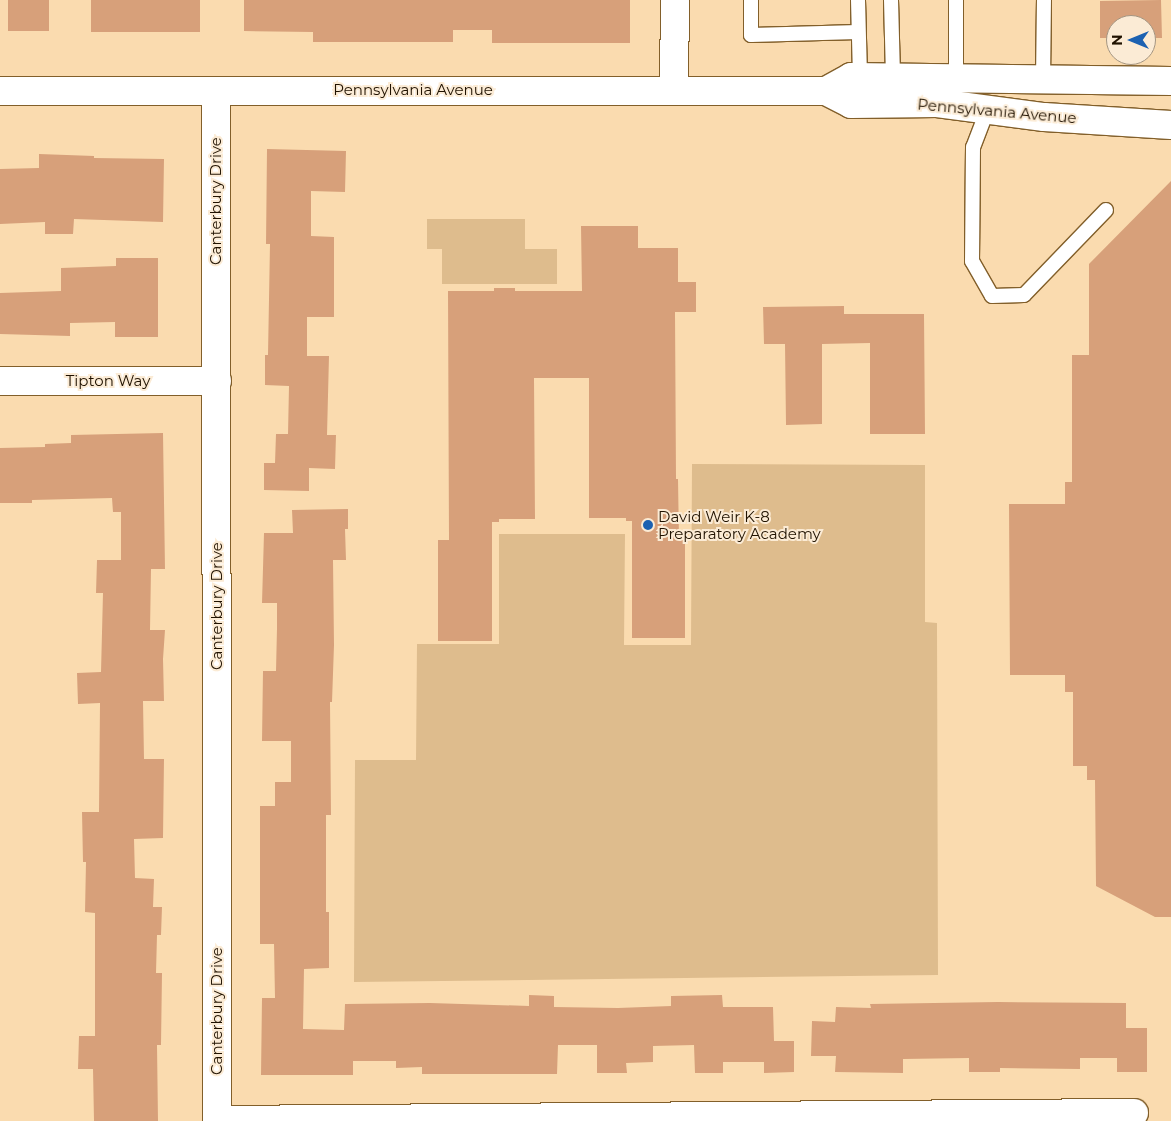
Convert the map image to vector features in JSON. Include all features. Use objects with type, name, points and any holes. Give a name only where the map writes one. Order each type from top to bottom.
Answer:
[{"type":"street","points":[[674,90],[675,0]]},
{"type":"street","name":"Pennsylvania Avenue","points":[[826,91],[851,77],[1171,81]]},
{"type":"street","name":"Pennsylvania Avenue","points":[[0,91],[826,91],[851,104],[938,103],[987,111],[1171,125]]},
{"type":"street","name":"Canterbury Drive","points":[[216,91],[217,1120]]},
{"type":"street","name":"Tipton Way","points":[[0,381],[217,381]]},
{"type":"street","points":[[217,1120],[1011,1117],[1134,1113]]},
{"type":"lane","points":[[751,0],[751,35],[858,32]]},
{"type":"lane","points":[[858,0],[860,78]]},
{"type":"lane","points":[[891,0],[892,78]]},
{"type":"lane","points":[[956,0],[956,78]]},
{"type":"lane","points":[[1043,80],[1044,0]]},
{"type":"lane","points":[[987,111],[973,147],[972,261],[992,296],[1024,295],[1106,210]]},
{"type":"shaded area","points":[[427,219],[525,219],[525,249],[557,249],[557,284],[442,284],[442,249],[427,249]]},
{"type":"shaded area","points":[[692,464],[925,465],[925,622],[937,623],[938,975],[354,982],[355,760],[416,760],[417,644],[499,644],[499,534],[625,534],[624,645],[691,645]]},
{"type":"building","points":[[8,0],[49,0],[49,31],[8,31]]},
{"type":"building","points":[[91,0],[200,0],[200,32],[91,32]]},
{"type":"building","points":[[244,0],[630,0],[630,43],[492,43],[492,30],[453,30],[453,42],[313,42],[313,32],[244,31]]},
{"type":"building","points":[[1161,0],[1162,38],[1156,38],[1156,15],[1106,15],[1106,38],[1100,38],[1100,1]]},
{"type":"building","points":[[267,149],[346,151],[345,192],[311,191],[311,236],[334,237],[334,317],[307,317],[307,356],[329,356],[327,435],[336,435],[335,469],[309,468],[309,491],[264,490],[264,463],[275,463],[276,434],[288,434],[289,386],[265,385],[265,355],[268,355],[270,244],[266,244]]},
{"type":"building","points":[[39,154],[94,156],[94,158],[164,159],[163,222],[74,219],[73,234],[45,234],[45,222],[0,224],[0,169],[39,168]]},
{"type":"building","points":[[1171,181],[1171,917],[1155,917],[1096,886],[1095,780],[1087,780],[1087,766],[1073,766],[1073,692],[1065,692],[1065,675],[1010,675],[1009,504],[1065,504],[1065,482],[1072,482],[1072,355],[1089,355],[1089,264]]},
{"type":"building","points":[[581,226],[638,226],[638,248],[678,248],[678,282],[696,282],[696,312],[675,312],[676,479],[678,479],[679,540],[685,540],[685,638],[632,638],[632,521],[626,521],[626,518],[589,518],[589,378],[534,378],[535,519],[499,519],[499,522],[492,522],[492,641],[438,641],[438,540],[449,540],[448,291],[494,291],[494,288],[515,288],[515,291],[582,291]]},
{"type":"building","points":[[116,258],[158,258],[158,337],[115,337],[115,322],[70,323],[70,336],[0,334],[0,293],[61,291],[61,268],[116,266]]},
{"type":"building","points":[[844,306],[844,314],[924,314],[925,434],[870,434],[870,343],[822,344],[822,424],[786,425],[785,344],[764,344],[763,307]]},
{"type":"building","points":[[163,433],[165,569],[151,569],[150,630],[165,630],[163,659],[164,701],[143,701],[144,759],[164,759],[163,838],[134,839],[135,878],[154,879],[153,907],[162,907],[161,935],[157,935],[156,973],[162,973],[161,1045],[157,1045],[158,1121],[94,1121],[93,1069],[78,1069],[79,1036],[95,1036],[95,913],[85,912],[86,862],[83,862],[82,812],[99,812],[100,703],[78,704],[77,673],[101,672],[103,593],[96,593],[97,560],[121,560],[121,512],[113,512],[112,498],[32,500],[32,503],[0,503],[0,448],[45,447],[45,444],[71,443],[71,435]]},
{"type":"building","points":[[348,509],[348,529],[345,529],[346,560],[333,560],[334,645],[332,702],[330,702],[331,815],[326,815],[326,912],[329,912],[329,968],[304,969],[303,1029],[344,1030],[345,1004],[430,1003],[529,1006],[529,995],[554,996],[554,1007],[618,1008],[671,1006],[671,996],[722,995],[723,1007],[773,1007],[774,1041],[794,1041],[794,1072],[764,1073],[764,1062],[723,1062],[723,1073],[695,1073],[694,1045],[653,1046],[653,1062],[626,1063],[627,1073],[597,1073],[597,1045],[558,1045],[557,1074],[422,1074],[422,1067],[396,1068],[396,1061],[353,1061],[353,1075],[261,1075],[262,998],[275,998],[274,944],[260,944],[260,806],[275,806],[275,782],[291,782],[291,741],[262,741],[263,671],[276,671],[277,628],[277,603],[262,603],[264,533],[293,533],[292,510]]},
{"type":"building","points":[[1126,1003],[1126,1028],[1147,1028],[1147,1072],[1117,1072],[1117,1058],[1080,1058],[1080,1069],[1000,1068],[1000,1072],[969,1072],[969,1058],[903,1059],[903,1073],[835,1072],[836,1056],[811,1056],[812,1021],[835,1022],[836,1007],[871,1008],[870,1004]]},
{"type":"place","name":"David Weir K-8 Preparatory Academy","points":[[648,525]]}]
